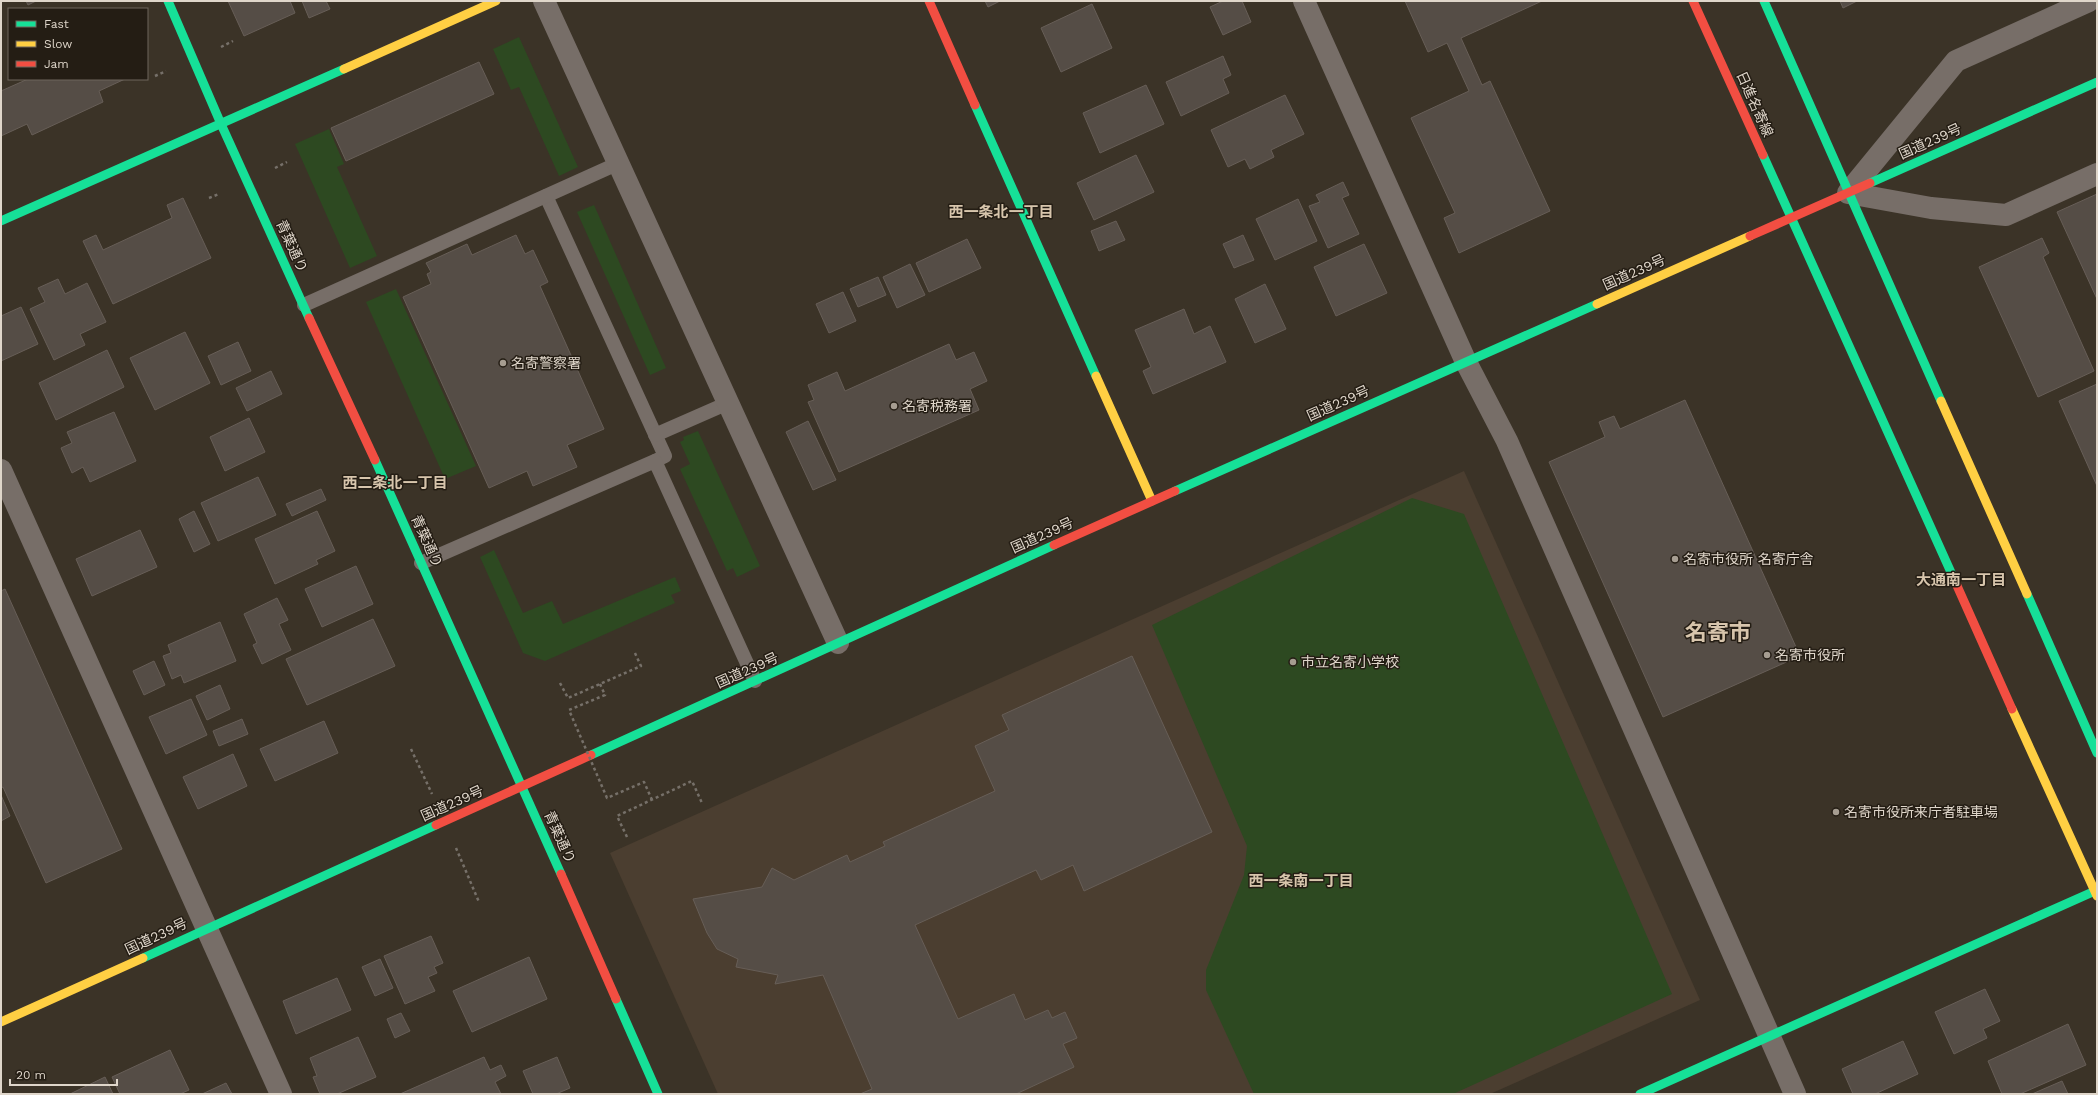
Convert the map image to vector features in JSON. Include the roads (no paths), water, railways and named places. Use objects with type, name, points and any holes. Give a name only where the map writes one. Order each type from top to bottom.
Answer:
[{"type":"main road","name":"青葉通り","points":[[168,1],[221,124],[523,786],[658,1094]]},
{"type":"main road","points":[[1,220],[221,124],[496,1]]},
{"type":"main road","points":[[929,1],[1152,501]]},
{"type":"main road","name":"日進名寄線","points":[[1693,1],[2096,892]]},
{"type":"main road","points":[[1764,1],[2097,753]]},
{"type":"main road","name":"国道239号","points":[[1,1022],[1152,501],[2097,82]]},
{"type":"main road","points":[[1640,1094],[2096,892]]},
{"type":"street","points":[[544,1],[838,643]]},
{"type":"street","points":[[1304,1],[1466,362],[1507,440],[1795,1094]]},
{"type":"street","points":[[2089,1],[1956,61],[1848,193],[1931,208],[2006,215],[2097,174]]},
{"type":"street","points":[[1,470],[281,1094]]},
{"type":"lane","points":[[304,305],[619,164]]},
{"type":"lane","points":[[421,563],[665,456],[546,196]]},
{"type":"lane","points":[[655,435],[728,402]]},
{"type":"lane","points":[[655,461],[755,681]]},
{"type":"place","name":"名寄警察署","points":[[503,363]]},
{"type":"place","name":"名寄税務署","points":[[894,406]]},
{"type":"place","name":"名寄市役所 名寄庁舎","points":[[1675,559]]},
{"type":"place","name":"名寄市役所","points":[[1767,655]]},
{"type":"place","name":"市立名寄小学校","points":[[1293,662]]},
{"type":"place","name":"名寄市役所来庁者駐車場","points":[[1836,812]]},
{"type":"district","name":"西一条北一丁目","points":[[1001,212]]},
{"type":"district","name":"西二条北一丁目","points":[[395,483]]},
{"type":"district","name":"大通南一丁目","points":[[1961,580]]},
{"type":"district","name":"名寄市","points":[[1718,632]]},
{"type":"district","name":"西一条南一丁目","points":[[1301,881]]}]
